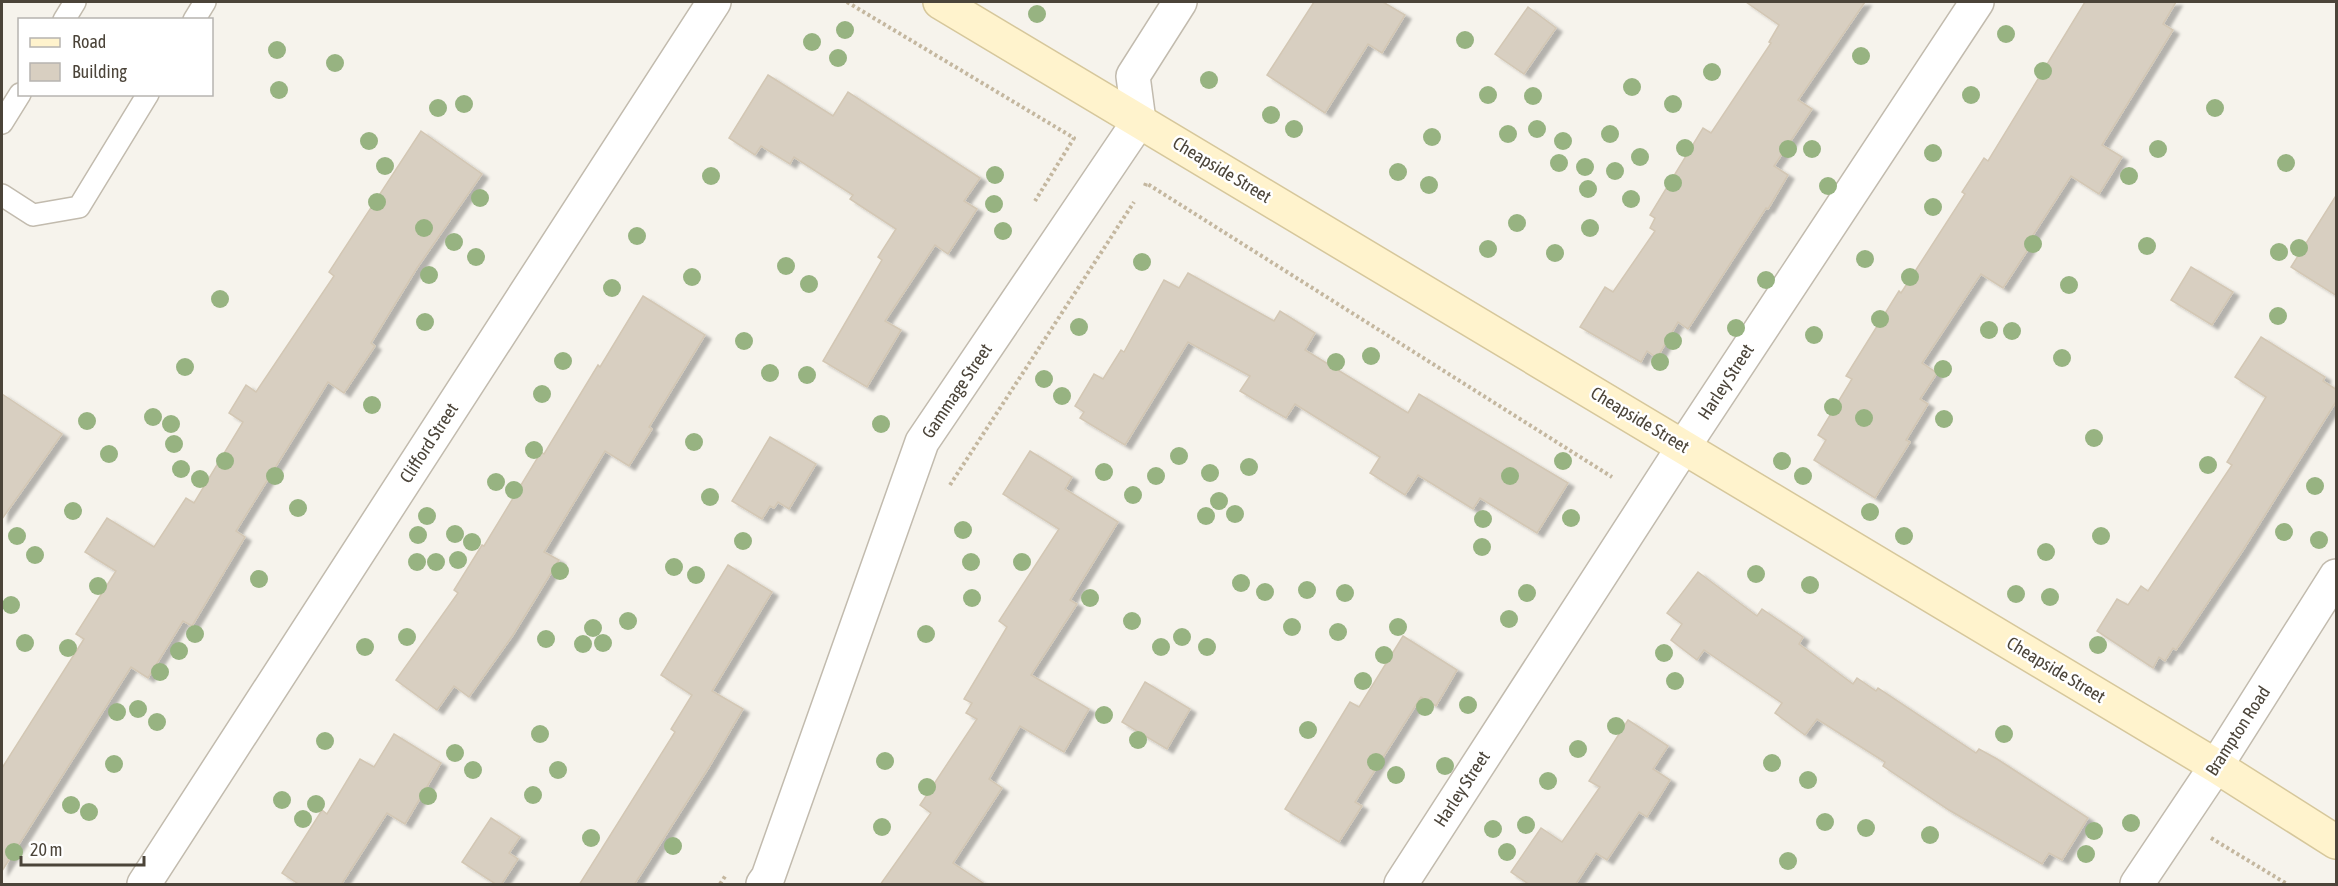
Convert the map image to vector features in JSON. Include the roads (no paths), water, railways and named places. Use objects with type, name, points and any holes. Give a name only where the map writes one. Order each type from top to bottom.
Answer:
[{"type":"street","name":"Clifford Street","points":[[144,885],[714,2]]},
{"type":"street","name":"Cheapside Street","points":[[940,2],[1684,446],[2216,766],[2337,842]]},
{"type":"street","points":[[1139,121],[1133,76],[1180,2]]},
{"type":"street","name":"Harley Street","points":[[1401,885],[1684,446],[1977,2]]},
{"type":"street","name":"Gammage Street","points":[[763,885],[768,877],[922,442],[1139,121]]},
{"type":"street","name":"Brampton Road","points":[[2137,885],[2337,576]]},
{"type":"lane","points":[[65,18],[75,2]]},
{"type":"lane","points":[[195,18],[205,2]]},
{"type":"lane","points":[[2,123],[18,96]]},
{"type":"lane","points":[[2,195],[33,215],[79,207],[147,96]]}]
